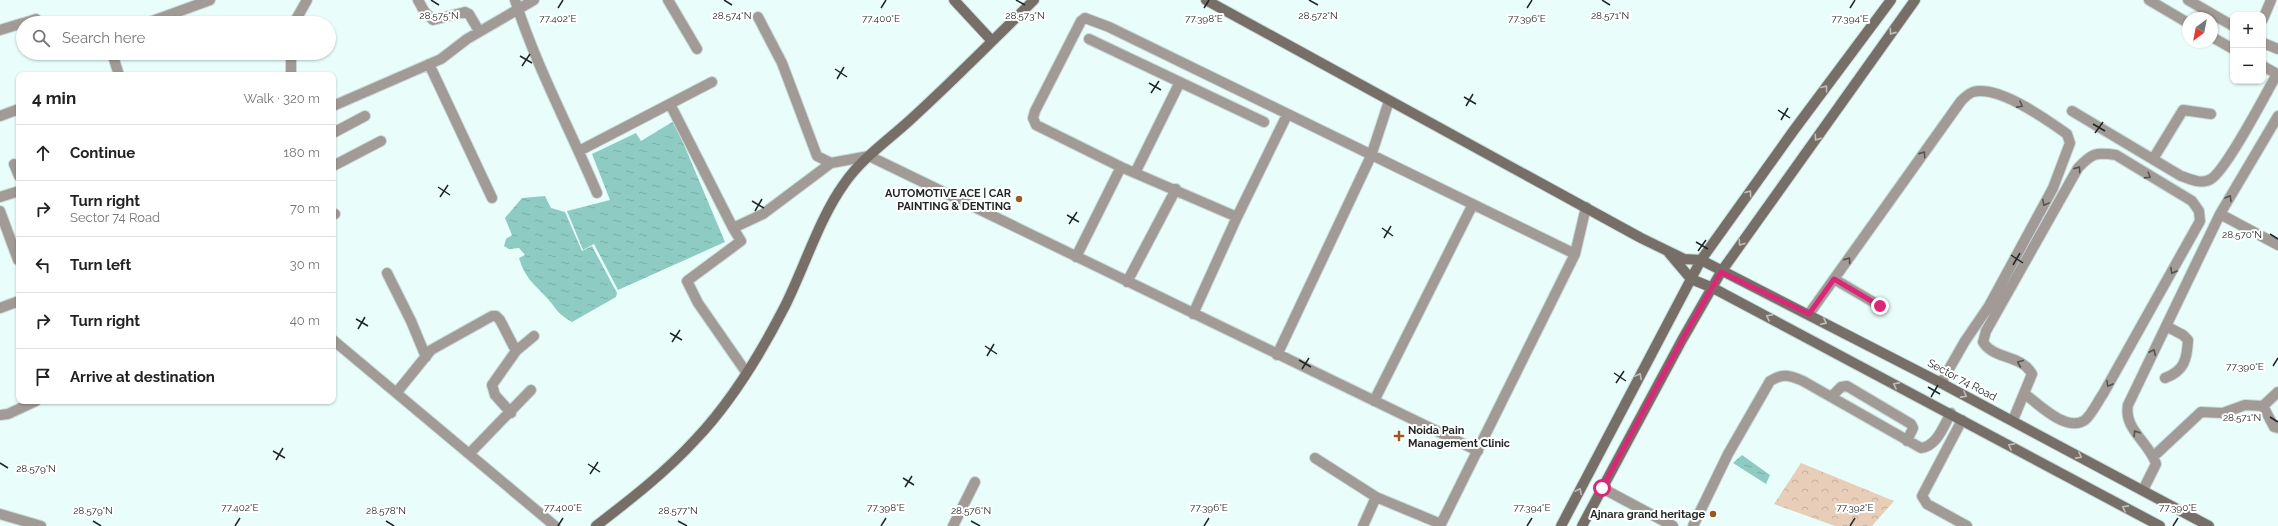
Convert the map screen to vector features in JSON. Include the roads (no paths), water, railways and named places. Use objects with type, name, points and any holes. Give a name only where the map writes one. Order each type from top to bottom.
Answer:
[{"type":"street","points":[[166,16],[210,0]]},
{"type":"street","points":[[298,16],[306,0]]},
{"type":"street","points":[[418,0],[424,11],[433,20],[465,12],[469,14],[479,32]]},
{"type":"street","points":[[336,105],[441,59],[516,4],[534,0]]},
{"type":"street","points":[[668,0],[697,49]]},
{"type":"street","points":[[954,0],[992,41]]},
{"type":"street","points":[[596,526],[647,486],[697,438],[746,372],[784,308],[844,183],[868,156],[909,121],[1034,0]]},
{"type":"street","points":[[1206,0],[1668,252],[1684,259],[1701,260]]},
{"type":"street","points":[[1561,526],[1701,260],[1794,130],[1891,0]]},
{"type":"street","points":[[1582,526],[1682,340],[1721,272],[1915,0]]},
{"type":"street","points":[[2149,0],[2182,19]]},
{"type":"street","points":[[2188,0],[2230,24]]},
{"type":"street","points":[[2266,12],[2271,0]]},
{"type":"street","points":[[516,4],[536,57],[597,193]]},
{"type":"street","points":[[758,17],[782,63],[817,156],[831,163]]},
{"type":"street","points":[[1237,217],[1176,189],[1121,167],[1042,130],[1036,125],[1033,118],[1035,111],[1079,24],[1085,18],[1093,20],[1185,64],[1371,156],[1575,254]]},
{"type":"street","points":[[0,30],[16,25]]},
{"type":"street","points":[[1089,39],[1264,122]]},
{"type":"street","points":[[2218,40],[2231,48]]},
{"type":"street","points":[[2266,44],[2278,49]]},
{"type":"street","points":[[115,60],[119,72]]},
{"type":"street","points":[[291,60],[291,72]]},
{"type":"street","points":[[429,64],[492,198]]},
{"type":"street","points":[[1135,173],[1179,81],[1185,64]]},
{"type":"street","points":[[2072,111],[2181,176],[2199,182],[2211,179],[2224,166],[2277,74],[2266,68]]},
{"type":"street","points":[[579,151],[712,82]]},
{"type":"street","points":[[1809,314],[1961,101],[1972,92],[1984,91],[1999,94],[2067,134],[2070,143],[2053,188],[1989,306],[1964,341],[1941,383]]},
{"type":"street","points":[[1278,355],[1371,156],[1389,101]]},
{"type":"street","points":[[670,104],[741,241],[687,281],[698,303],[746,372]]},
{"type":"street","points":[[0,116],[16,110]]},
{"type":"street","points":[[2153,159],[2183,110],[2211,114]]},
{"type":"street","points":[[1193,314],[1237,217],[1288,115]]},
{"type":"street","points":[[336,131],[365,116]]},
{"type":"street","points":[[2143,490],[2155,470],[2156,464],[2154,456],[2135,432],[2126,413],[2128,405],[2220,214],[2278,116]]},
{"type":"street","points":[[336,164],[381,141]]},
{"type":"street","points":[[2013,420],[2032,374],[2027,365],[1987,349],[1983,342],[1986,331],[2078,168],[2090,156],[2101,152],[2116,155],[2192,201],[2199,211],[2200,222],[2103,394],[2085,420],[2073,423],[2060,420],[2025,394]]},
{"type":"street","points":[[733,228],[763,214],[831,163],[868,156],[1478,451]]},
{"type":"street","points":[[14,164],[16,169]]},
{"type":"street","points":[[1076,257],[1121,167]]},
{"type":"street","points":[[1127,282],[1176,189]]},
{"type":"street","points":[[0,198],[16,192]]},
{"type":"street","points":[[1374,401],[1473,204]]},
{"type":"street","points":[[1315,458],[1376,497],[1441,525],[1575,254],[1586,207]]},
{"type":"street","points":[[0,211],[16,255]]},
{"type":"street","points":[[2220,214],[2278,245]]},
{"type":"street","points":[[1668,252],[1691,278],[1713,288],[1951,413],[2160,526]]},
{"type":"street","name":"Sector 74 Road","points":[[1701,260],[1721,272],[1809,314],[2013,420],[2209,526]]},
{"type":"street","points":[[386,273],[411,321],[426,357]]},
{"type":"street","points":[[1834,279],[1880,306]]},
{"type":"street","points":[[0,308],[16,302]]},
{"type":"street","points":[[397,392],[438,345],[492,316],[496,316],[500,320],[516,351]]},
{"type":"street","points":[[2165,378],[2178,373],[2182,367],[2188,340],[2183,335],[2166,326]]},
{"type":"street","points":[[511,413],[495,395],[492,385],[516,351],[534,336]]},
{"type":"street","points":[[336,342],[397,392],[555,526]]},
{"type":"street","points":[[1693,526],[1728,454],[1770,381],[1778,376],[1787,374],[1921,448],[1928,447],[1934,442],[1951,413]]},
{"type":"street","points":[[1831,397],[1841,387],[1847,386],[1911,424],[1913,428],[1907,441]]},
{"type":"street","points":[[469,454],[511,413],[531,390]]},
{"type":"street","points":[[2154,456],[2200,412],[2223,413],[2245,405],[2263,406],[2278,392]]},
{"type":"street","points":[[0,415],[8,414],[30,404]]},
{"type":"street","points":[[2263,406],[2274,427],[2278,428]]},
{"type":"street","points":[[1962,420],[1923,493],[1923,499],[1927,504],[1967,526]]},
{"type":"street","points":[[1934,442],[1947,449]]},
{"type":"street","points":[[953,526],[975,482]]},
{"type":"street","points":[[1602,488],[1673,526]]},
{"type":"street","points":[[1363,526],[1376,497]]},
{"type":"street","points":[[0,514],[41,526]]},
{"type":"water","points":[[674,121],[725,242],[618,290],[594,244],[583,250],[567,211],[610,200],[592,154],[636,133],[641,141]]},
{"type":"water","points":[[545,196],[551,208],[565,212],[582,251],[592,246],[617,293],[616,297],[572,322],[558,312],[527,276],[519,258],[525,255],[519,248],[509,249],[504,246],[506,239],[512,235],[505,218],[522,198]]},
{"type":"water","points":[[1742,455],[1770,475],[1766,484],[1733,463]]},
{"type":"place","name":"AUTOMOTIVE ACE | CAR PAINTING & DENTING","points":[[1019,199]]},
{"type":"place","name":"Noida Pain Management Clinic","points":[[1399,436]]},
{"type":"place","name":"Ajnara grand heritage","points":[[1713,514]]}]
